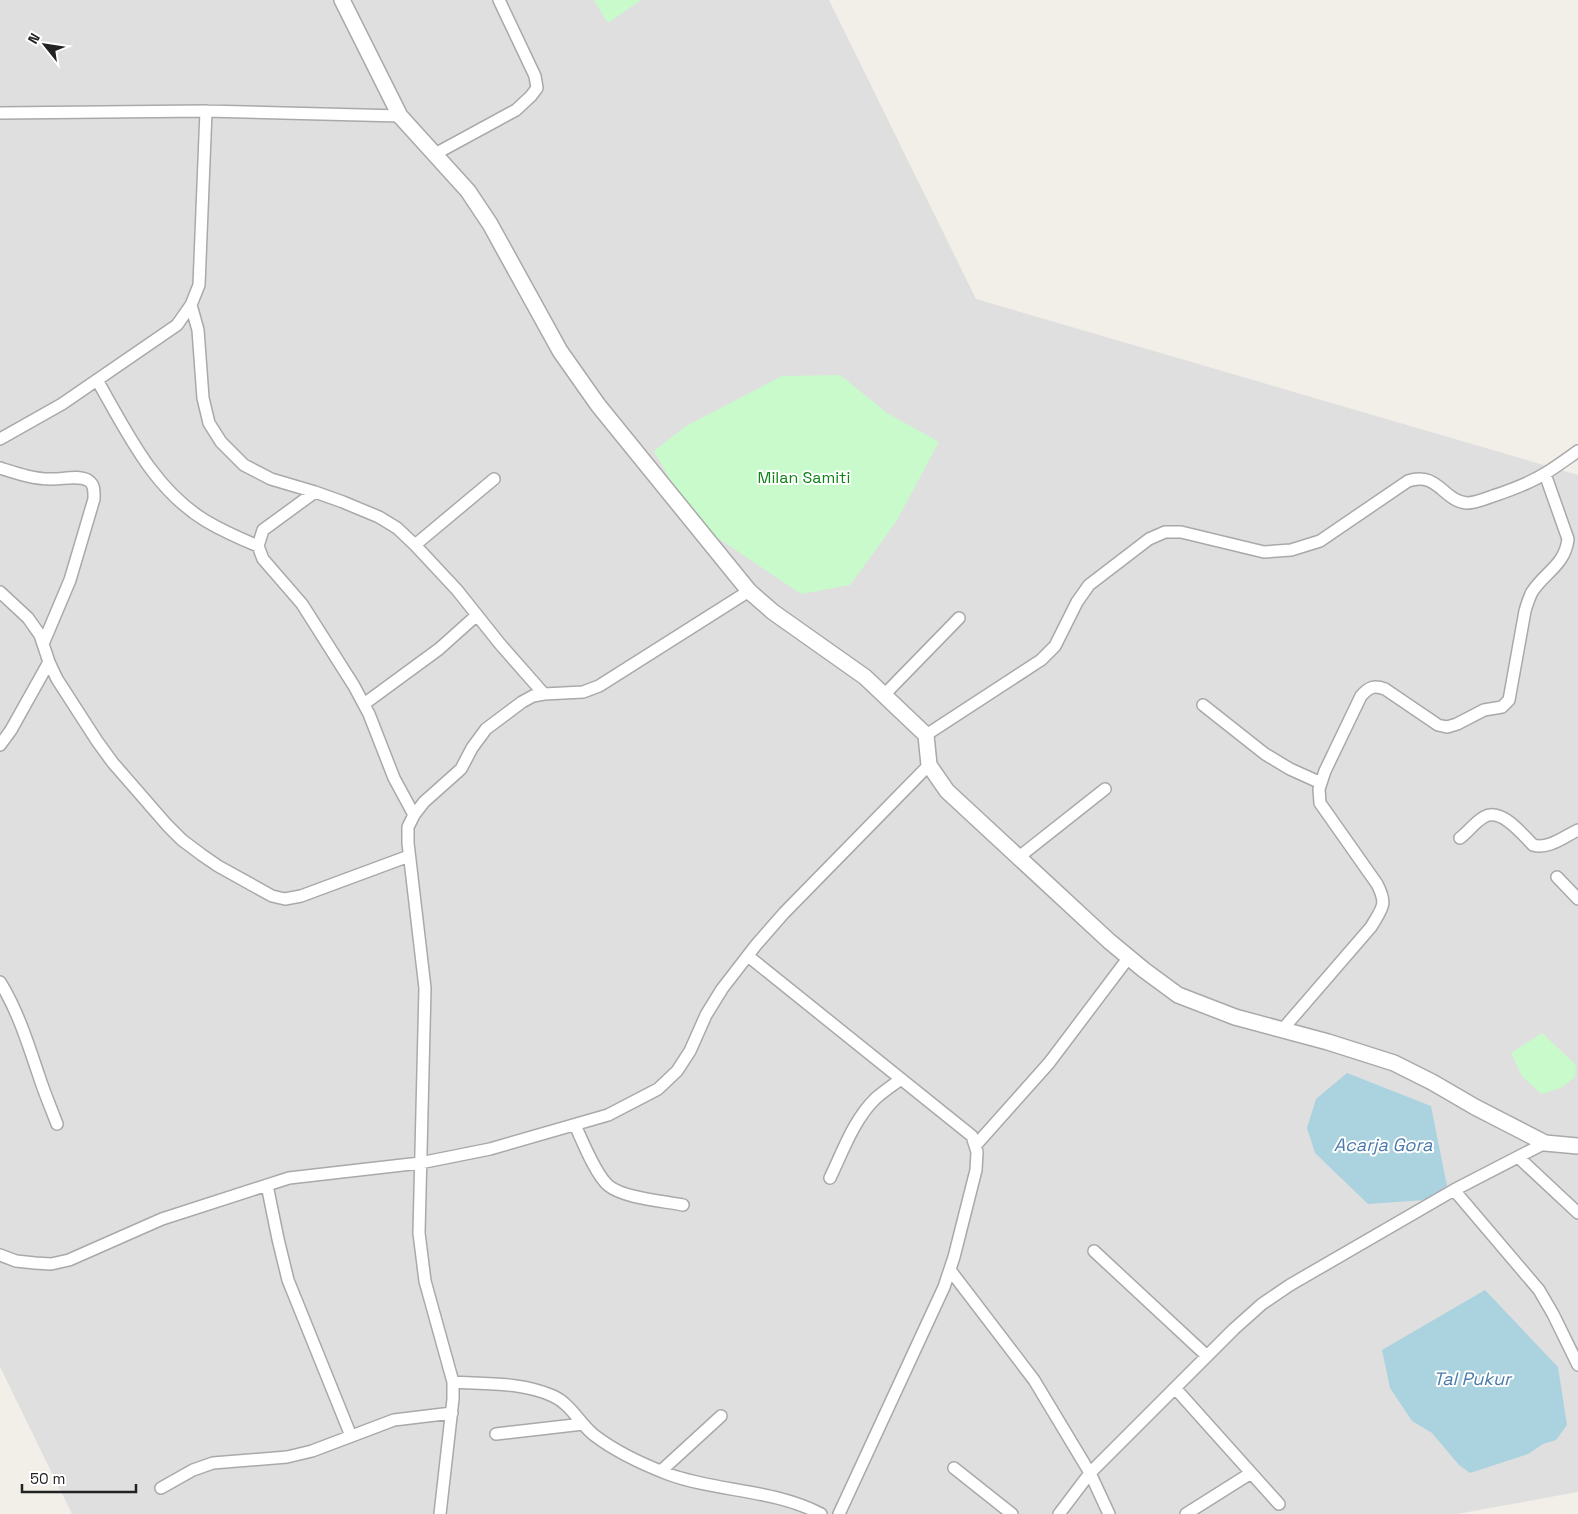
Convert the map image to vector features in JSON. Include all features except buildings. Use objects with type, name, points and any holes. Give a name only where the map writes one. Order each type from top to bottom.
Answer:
[{"type":"street","points":[[342,0],[400,116],[468,191],[490,224],[560,351],[598,405],[749,591],[773,612],[865,677],[926,735],[929,765],[947,791],[1109,940],[1178,995],[1235,1017],[1394,1063],[1545,1143],[1578,1146]]},
{"type":"street","points":[[435,154],[516,110],[537,88],[535,76],[499,0]]},
{"type":"street","points":[[0,113],[206,111],[400,116]]},
{"type":"street","points":[[0,439],[62,404],[177,325],[192,305],[199,285],[206,111]]},
{"type":"street","points":[[192,305],[198,330],[203,398],[209,423],[220,442],[244,465],[251,469],[272,479],[315,492],[379,517],[396,528],[415,545],[457,590],[544,694]]},
{"type":"street","points":[[97,380],[139,453],[156,477],[175,498],[205,521],[258,546]]},
{"type":"street","points":[[926,735],[1041,660],[1055,646],[1077,602],[1089,585],[1149,539],[1165,532],[1181,532],[1264,552],[1291,550],[1320,541],[1408,482],[1418,478],[1430,481],[1456,499],[1467,503],[1518,487],[1545,474],[1578,451]]},
{"type":"street","points":[[0,468],[32,477],[49,479],[81,478],[90,481],[94,489],[94,499],[70,580],[43,644]]},
{"type":"street","points":[[1282,1030],[1371,927],[1382,908],[1383,895],[1377,884],[1320,804],[1319,790],[1325,771],[1361,696],[1368,688],[1376,686],[1385,689],[1438,725],[1447,727],[1484,710],[1502,707],[1508,700],[1528,599],[1533,590],[1562,559],[1567,549],[1568,539],[1545,474]]},
{"type":"street","points":[[415,545],[494,479]]},
{"type":"street","points":[[315,492],[263,530],[258,546],[263,559],[302,604],[354,686],[369,714],[394,778],[414,815]]},
{"type":"street","points":[[440,1514],[452,1414],[453,1382],[425,1281],[419,1233],[425,988],[409,856],[408,827],[424,802],[461,768],[472,748],[486,730],[522,702],[533,696],[583,692],[599,686],[749,591]]},
{"type":"street","points":[[0,592],[28,618],[40,635],[57,679],[113,763],[182,840],[218,866],[272,896],[285,899],[302,896],[409,856]]},
{"type":"street","points":[[364,704],[439,649],[477,616]]},
{"type":"street","points":[[884,695],[959,618]]},
{"type":"street","points":[[0,745],[11,730],[49,662]]},
{"type":"street","points":[[1203,705],[1265,754],[1290,769],[1321,783]]},
{"type":"street","points":[[0,1255],[16,1261],[35,1263],[51,1264],[69,1260],[162,1219],[288,1178],[420,1163],[490,1149],[608,1115],[658,1089],[677,1071],[690,1051],[706,1015],[722,989],[748,956],[784,913],[929,765]]},
{"type":"street","points":[[1019,857],[1105,789]]},
{"type":"street","points":[[1460,838],[1485,816],[1494,814],[1503,816],[1533,845],[1539,847],[1546,846],[1578,830]]},
{"type":"street","points":[[1557,877],[1578,899]]},
{"type":"street","points":[[748,956],[972,1136],[977,1152],[976,1170],[944,1287],[838,1514]]},
{"type":"street","points":[[975,1146],[1049,1063],[1129,957]]},
{"type":"street","points":[[0,982],[9,996],[32,1052],[57,1124]]},
{"type":"street","points":[[830,1178],[853,1129],[862,1115],[876,1098],[901,1079]]},
{"type":"street","points":[[575,1125],[598,1172],[608,1185],[621,1193],[683,1205]]},
{"type":"street","points":[[1059,1514],[1090,1473],[1262,1304],[1290,1285],[1454,1190],[1545,1143]]},
{"type":"street","points":[[1518,1157],[1578,1213]]},
{"type":"street","points":[[267,1185],[288,1280],[351,1436]]},
{"type":"street","points":[[1454,1190],[1538,1290],[1553,1314],[1578,1365]]},
{"type":"street","points":[[1094,1251],[1207,1356]]},
{"type":"street","points":[[950,1270],[1034,1380],[1090,1473],[1110,1514]]},
{"type":"street","points":[[453,1382],[534,1389],[555,1397],[570,1408],[593,1434],[620,1452],[661,1471],[694,1482],[785,1500],[821,1514]]},
{"type":"street","points":[[1175,1388],[1279,1504]]},
{"type":"street","points":[[161,1488],[193,1470],[213,1463],[288,1457],[312,1452],[394,1420],[452,1414]]},
{"type":"street","points":[[661,1471],[721,1416]]},
{"type":"street","points":[[496,1434],[583,1424]]},
{"type":"street","points":[[954,1468],[1012,1514]]},
{"type":"street","points":[[1186,1514],[1251,1473]]},
{"type":"shaded area","points":[[0,0],[829,0],[976,299],[1578,475],[1578,1492],[1457,1514],[72,1514],[0,1367]]},
{"type":"green space","points":[[594,0],[641,0],[608,23]]},
{"type":"green space","name":"Milan Samiti","points":[[840,375],[887,413],[939,442],[896,522],[850,585],[801,594],[694,522],[654,451],[686,426],[782,376]]},
{"type":"green space","points":[[1542,1033],[1576,1065],[1575,1077],[1561,1088],[1541,1094],[1522,1076],[1511,1053]]},
{"type":"water","name":"Acarja Gora","points":[[1347,1073],[1431,1106],[1447,1186],[1425,1200],[1368,1204],[1315,1153],[1307,1128],[1316,1099]]},
{"type":"water","name":"Tal Pukur","points":[[1485,1290],[1558,1367],[1567,1425],[1556,1440],[1543,1444],[1528,1454],[1470,1473],[1459,1465],[1432,1433],[1412,1421],[1390,1388],[1382,1350]]}]
